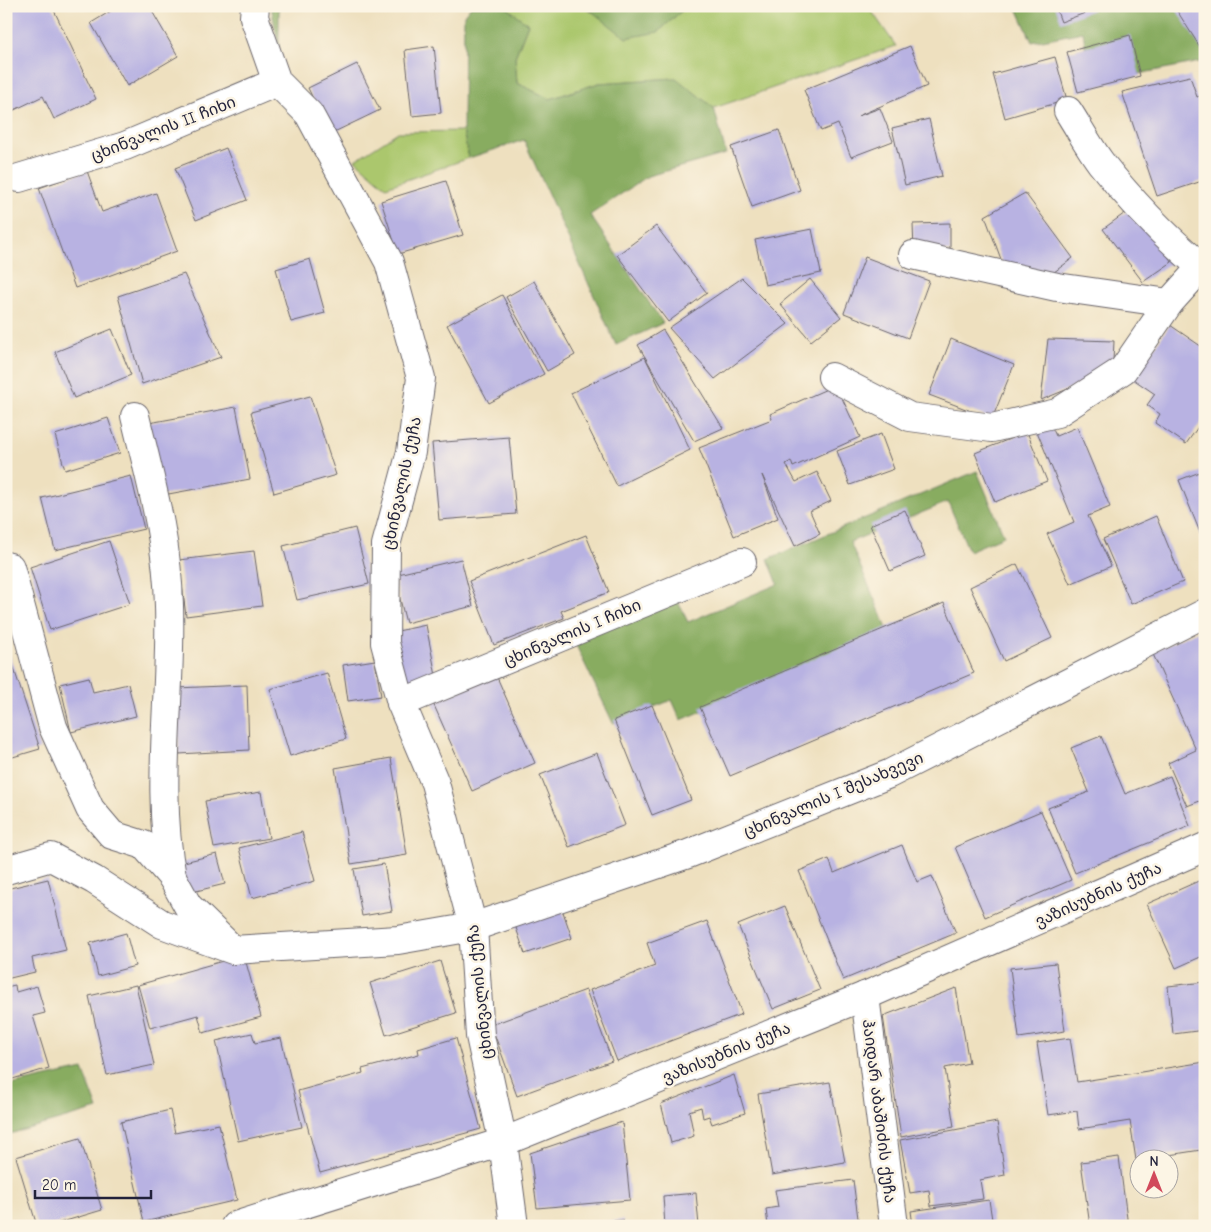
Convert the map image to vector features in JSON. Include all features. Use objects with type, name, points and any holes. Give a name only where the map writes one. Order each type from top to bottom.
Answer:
[{"type":"street","name":"ცხინვალის ქუჩა","points":[[255,6],[254,17],[276,82],[309,114],[389,262],[421,378],[411,452],[386,545],[385,643],[401,703],[435,784],[473,927],[480,1036],[503,1142],[514,1226]]},
{"type":"street","name":"ცხინვალის II ჩიხი","points":[[19,178],[126,146],[276,82]]},
{"type":"street","points":[[832,377],[910,417],[992,428],[1057,413],[1123,370],[1169,303],[1202,265],[1177,246],[1124,189],[1101,162],[1068,111]]},
{"type":"street","points":[[913,255],[1057,287],[1169,303]]},
{"type":"street","points":[[135,416],[163,533],[170,606],[165,755],[166,846],[172,877]]},
{"type":"street","name":"ცხინვალის I ჩიხი","points":[[401,703],[742,562]]},
{"type":"street","points":[[8,567],[53,727],[90,809],[112,834],[144,845],[172,877],[188,906],[233,950]]},
{"type":"street","name":"ცხინვალის I შესახვევი","points":[[233,950],[398,940],[473,927],[688,854],[889,774],[1205,614]]},
{"type":"street","name":"ვაზისუბნის ქუჩა","points":[[235,1226],[503,1142],[865,996],[1205,848]]},
{"type":"street","points":[[6,870],[51,857],[94,880],[162,924],[233,950]]},
{"type":"street","name":"ჰაიდარ აბაშიძის ქუჩა","points":[[865,996],[894,1226]]},
{"type":"green space","points":[[271,6],[279,6],[279,48]]},
{"type":"green space","points":[[471,6],[505,6],[528,24],[515,57],[517,83],[550,99],[599,83],[676,78],[714,108],[726,154],[648,176],[590,215],[663,323],[616,345],[524,140],[469,158],[463,131],[464,15]]},
{"type":"green space","points":[[505,6],[585,6],[589,11],[658,32],[687,6],[868,6],[896,46],[714,108],[675,78],[599,83],[550,99],[517,83],[515,57],[528,24]]},
{"type":"green space","points":[[585,6],[687,6],[658,32],[626,38]]},
{"type":"green space","points":[[1016,6],[1196,6],[1205,21],[1205,61],[1091,83],[1083,32],[1032,42]]},
{"type":"green space","points":[[463,131],[469,158],[386,187],[355,160],[398,132]]},
{"type":"green space","points":[[977,471],[1004,536],[969,551],[948,502],[850,542],[889,633],[681,720],[672,700],[613,723],[573,639],[674,594],[688,622],[778,584],[768,559]]},
{"type":"green space","points":[[83,1069],[98,1109],[6,1135],[6,1086]]},
{"type":"building","points":[[6,6],[52,6],[96,99],[54,119],[43,96],[6,114]]},
{"type":"building","points":[[119,6],[149,6],[178,56],[127,86],[91,23]]},
{"type":"building","points":[[1055,6],[1091,6],[1093,10],[1061,22]]},
{"type":"building","points":[[1174,6],[1205,6],[1205,55]]},
{"type":"building","points":[[1130,35],[1140,76],[1078,92],[1067,52]]},
{"type":"building","points":[[434,46],[441,113],[412,116],[405,50]]},
{"type":"building","points":[[910,46],[927,86],[858,116],[880,108],[893,141],[851,157],[838,124],[821,131],[804,90]]},
{"type":"building","points":[[1055,57],[1067,100],[1005,118],[993,74]]},
{"type":"building","points":[[357,64],[380,110],[330,134],[308,88]]},
{"type":"building","points":[[1190,76],[1197,97],[1205,94],[1205,180],[1157,196],[1122,92]]},
{"type":"building","points":[[929,119],[942,176],[905,185],[892,128]]},
{"type":"building","points":[[779,130],[800,190],[752,207],[731,147]]},
{"type":"building","points":[[226,148],[247,200],[196,220],[175,168]]},
{"type":"building","points":[[87,171],[102,212],[156,193],[177,251],[75,288],[39,188]]},
{"type":"building","points":[[446,181],[463,235],[398,254],[381,201]]},
{"type":"building","points":[[1025,193],[1073,258],[1042,281],[1005,270],[985,216]]},
{"type":"building","points":[[1132,208],[1172,262],[1143,282],[1103,229]]},
{"type":"building","points":[[950,223],[950,251],[914,252],[913,224]]},
{"type":"building","points":[[656,226],[707,293],[668,322],[617,255]]},
{"type":"building","points":[[812,229],[821,273],[765,285],[755,240]]},
{"type":"building","points":[[865,257],[929,281],[908,338],[844,313]]},
{"type":"building","points":[[310,259],[325,313],[291,322],[276,269]]},
{"type":"building","points":[[184,274],[221,357],[142,384],[118,296]]},
{"type":"building","points":[[742,278],[788,324],[715,379],[669,328]]},
{"type":"building","points":[[810,279],[841,317],[811,341],[780,304]]},
{"type":"building","points":[[534,281],[575,355],[547,371],[506,297]]},
{"type":"building","points":[[502,295],[544,374],[489,403],[447,325]]},
{"type":"building","points":[[1170,325],[1205,349],[1205,417],[1186,444],[1155,423],[1160,414],[1147,405],[1155,394],[1133,379]]},
{"type":"building","points":[[112,329],[131,375],[74,398],[55,352]]},
{"type":"building","points":[[663,330],[723,428],[694,441],[638,345]]},
{"type":"building","points":[[951,339],[1014,365],[992,419],[929,395]]},
{"type":"building","points":[[1048,339],[1114,341],[1113,361],[1085,382],[1041,400]]},
{"type":"building","points":[[645,357],[690,450],[617,486],[571,393]]},
{"type":"building","points":[[836,385],[860,437],[793,467],[791,461],[786,464],[796,482],[817,472],[831,501],[810,511],[820,534],[795,546],[762,475],[778,518],[734,536],[699,448],[772,419],[770,414]]},
{"type":"building","points":[[310,396],[336,475],[274,493],[251,412]]},
{"type":"building","points":[[236,407],[250,479],[163,495],[149,423]]},
{"type":"building","points":[[108,418],[120,453],[65,470],[55,435]]},
{"type":"building","points":[[1050,423],[1056,436],[1077,427],[1110,507],[1088,516],[1111,566],[1070,584],[1047,534],[1074,522],[1036,429]]},
{"type":"building","points":[[1027,432],[1047,481],[995,502],[975,453]]},
{"type":"building","points":[[881,434],[894,469],[850,485],[837,451]]},
{"type":"building","points":[[509,437],[516,514],[439,520],[432,443]]},
{"type":"building","points":[[1205,470],[1205,545],[1179,480]]},
{"type":"building","points":[[131,476],[144,529],[55,550],[42,498]]},
{"type":"building","points":[[905,510],[925,556],[890,571],[870,525]]},
{"type":"building","points":[[1156,516],[1183,582],[1131,604],[1103,539]]},
{"type":"building","points":[[355,528],[369,584],[297,600],[283,546]]},
{"type":"building","points":[[586,535],[609,592],[561,611],[564,618],[494,645],[469,581]]},
{"type":"building","points":[[109,541],[130,604],[50,630],[30,567]]},
{"type":"building","points":[[254,551],[262,606],[186,616],[179,560]]},
{"type":"building","points":[[461,559],[473,606],[406,623],[394,575]]},
{"type":"building","points":[[1017,564],[1052,638],[1004,661],[970,587]]},
{"type":"building","points":[[944,603],[974,673],[730,776],[700,707]]},
{"type":"building","points":[[426,625],[437,681],[404,688],[393,632]]},
{"type":"building","points":[[1205,628],[1205,654],[1202,655],[1205,660],[1205,799],[1187,806],[1168,763],[1196,750],[1152,652]]},
{"type":"building","points":[[6,644],[40,749],[6,759]]},
{"type":"building","points":[[375,660],[381,696],[348,701],[343,665]]},
{"type":"building","points":[[327,673],[346,739],[290,756],[270,689]]},
{"type":"building","points":[[496,675],[535,763],[472,791],[433,703]]},
{"type":"building","points":[[89,677],[93,692],[128,684],[136,716],[71,732],[60,684]]},
{"type":"building","points":[[247,685],[249,750],[179,754],[176,688]]},
{"type":"building","points":[[652,705],[691,800],[652,815],[614,720]]},
{"type":"building","points":[[1101,736],[1125,794],[1170,776],[1190,826],[1075,873],[1048,808],[1089,792],[1071,748]]},
{"type":"building","points":[[597,753],[625,825],[569,847],[540,775]]},
{"type":"building","points":[[391,758],[407,855],[351,864],[335,768]]},
{"type":"building","points":[[261,792],[269,838],[214,848],[205,801]]},
{"type":"building","points":[[1041,811],[1071,880],[985,917],[955,847]]},
{"type":"building","points":[[302,832],[315,881],[252,898],[239,848]]},
{"type":"building","points":[[902,845],[917,882],[932,876],[956,933],[843,980],[799,871],[829,859],[834,873]]},
{"type":"building","points":[[217,854],[225,884],[188,893],[180,863]]},
{"type":"building","points":[[384,864],[392,911],[362,916],[354,869]]},
{"type":"building","points":[[48,879],[66,950],[32,958],[35,972],[6,979],[6,889]]},
{"type":"building","points":[[1203,879],[1205,955],[1176,968],[1147,904]]},
{"type":"building","points":[[560,903],[572,938],[525,954],[513,919]]},
{"type":"building","points":[[785,906],[820,990],[773,1009],[738,925]]},
{"type":"building","points":[[707,921],[742,1014],[617,1061],[590,990],[655,966],[647,943]]},
{"type":"building","points":[[126,933],[135,966],[98,976],[90,943]]},
{"type":"building","points":[[244,955],[261,1017],[203,1033],[198,1015],[150,1028],[138,985]]},
{"type":"building","points":[[440,961],[456,1013],[386,1035],[370,983]]},
{"type":"building","points":[[1056,963],[1065,1031],[1019,1038],[1010,968]]},
{"type":"building","points":[[1205,982],[1205,1030],[1173,1034],[1168,986]]},
{"type":"building","points":[[15,985],[16,992],[37,986],[45,1013],[33,1016],[49,1068],[6,1081],[6,987]]},
{"type":"building","points":[[136,985],[154,1065],[107,1075],[89,996]]},
{"type":"building","points":[[956,988],[969,1063],[945,1068],[954,1127],[901,1137],[883,1016]]},
{"type":"building","points":[[586,990],[612,1061],[517,1096],[491,1025]]},
{"type":"building","points":[[252,1033],[255,1043],[281,1038],[302,1127],[238,1141],[216,1041]]},
{"type":"building","points":[[456,1038],[481,1129],[320,1173],[298,1091],[363,1073],[362,1069],[419,1054],[418,1049]]},
{"type":"building","points":[[1070,1038],[1077,1082],[1205,1062],[1205,1166],[1201,1150],[1178,1154],[1178,1150],[1134,1150],[1130,1121],[1079,1129],[1077,1111],[1048,1115],[1037,1043]]},
{"type":"building","points":[[734,1075],[745,1113],[712,1124],[709,1116],[703,1118],[701,1107],[689,1111],[694,1136],[671,1143],[661,1104]]},
{"type":"building","points":[[830,1082],[845,1162],[772,1175],[758,1094]]},
{"type":"building","points":[[170,1110],[175,1133],[219,1124],[237,1200],[144,1222],[121,1122]]},
{"type":"building","points":[[622,1122],[630,1200],[537,1208],[530,1153]]},
{"type":"building","points":[[997,1122],[1005,1175],[980,1180],[983,1199],[931,1206],[929,1190],[910,1193],[900,1140]]},
{"type":"building","points":[[80,1138],[102,1210],[49,1226],[37,1226],[16,1157]]},
{"type":"building","points":[[1119,1157],[1128,1226],[1090,1226],[1081,1162]]},
{"type":"building","points":[[853,1180],[859,1226],[768,1226],[766,1209],[778,1207],[775,1190]]},
{"type":"building","points":[[696,1193],[699,1226],[665,1226],[663,1196]]},
{"type":"building","points":[[989,1200],[993,1226],[913,1226],[911,1211]]},
{"type":"building","points":[[623,1220],[624,1226],[577,1226],[577,1224]]}]
